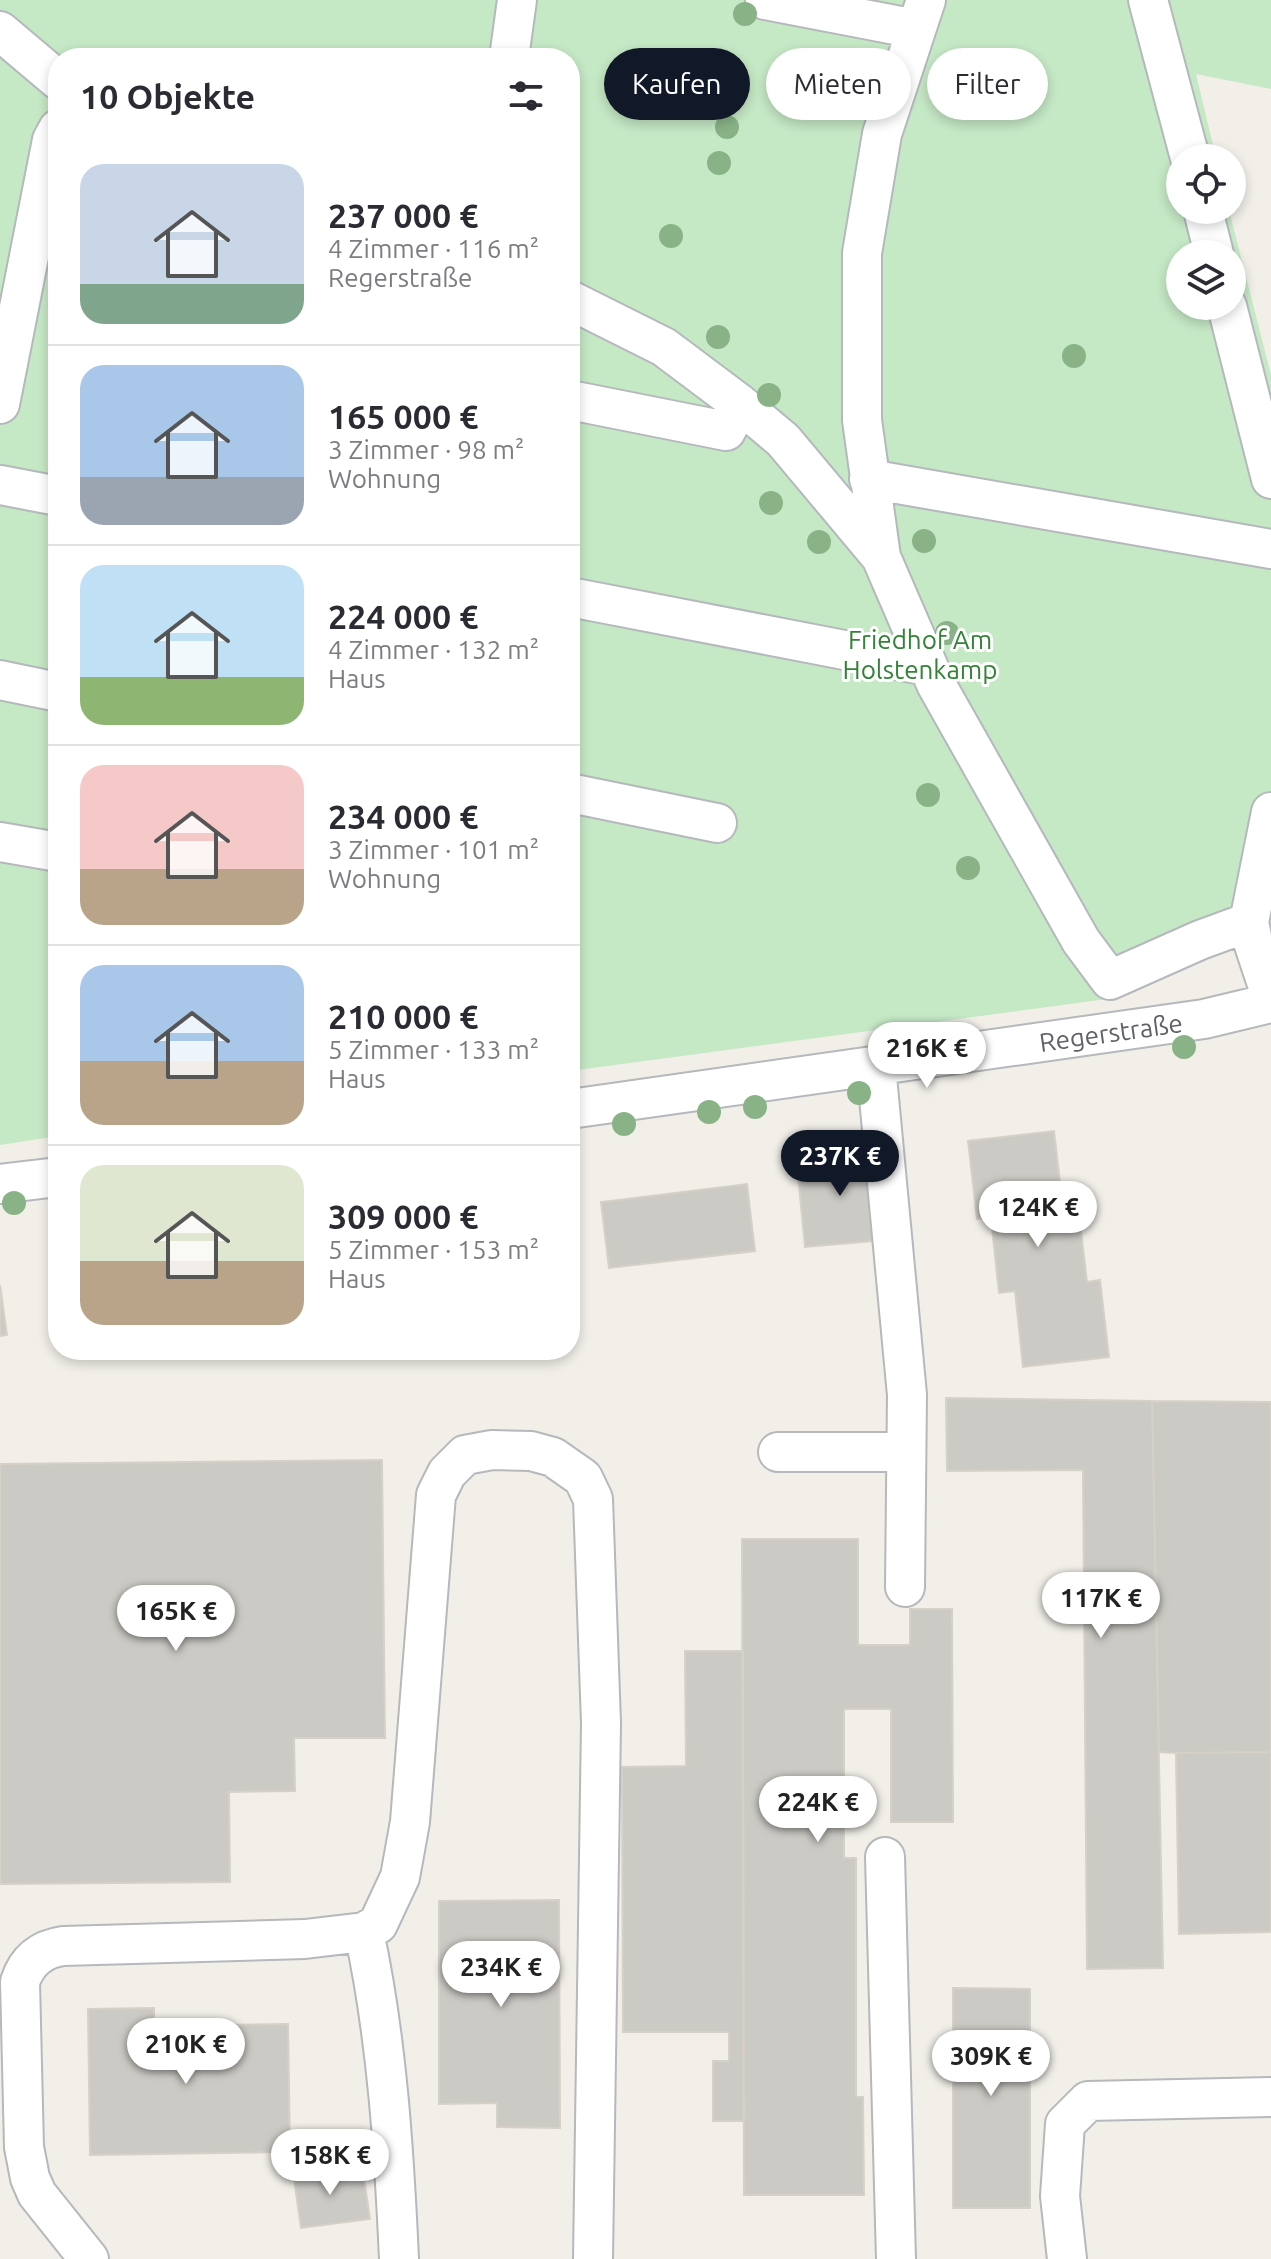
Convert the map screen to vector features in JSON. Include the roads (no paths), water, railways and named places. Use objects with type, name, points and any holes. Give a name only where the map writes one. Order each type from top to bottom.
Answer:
[{"type":"street","points":[[510,48],[517,0]]},
{"type":"street","points":[[765,0],[921,14],[882,134],[862,253],[862,420],[881,557],[927,666],[1081,941],[1110,980],[1249,922]]},
{"type":"street","points":[[1148,0],[1186,144]]},
{"type":"street","points":[[0,31],[48,72]]},
{"type":"street","points":[[0,404],[48,160]]},
{"type":"street","points":[[580,305],[664,347],[783,440],[881,557]]},
{"type":"street","points":[[1231,320],[1271,479]]},
{"type":"street","points":[[580,402],[726,431],[740,404]]},
{"type":"street","points":[[869,479],[1271,549]]},
{"type":"street","points":[[0,485],[48,494]]},
{"type":"street","points":[[580,599],[927,666]]},
{"type":"street","points":[[0,680],[48,690]]},
{"type":"street","points":[[580,795],[717,823]]},
{"type":"street","points":[[1271,812],[1249,922],[1271,996]]},
{"type":"street","points":[[0,842],[48,850]]},
{"type":"street","name":"Regerstraße","points":[[580,1108],[1189,1022],[1271,1003]]},
{"type":"street","points":[[876,1066],[907,1395],[905,1587]]},
{"type":"street","points":[[0,1184],[48,1178]]},
{"type":"street","points":[[89,2259],[37,2194],[30,2178],[24,2147],[20,1982],[30,1962],[41,1952],[63,1946],[305,1939],[364,1932],[378,1924],[400,1877],[406,1853],[436,1495],[447,1473],[465,1455],[492,1450],[531,1451],[553,1457],[583,1478],[593,1499],[601,1723],[593,2259]]},
{"type":"street","points":[[778,1452],[906,1452]]},
{"type":"street","points":[[885,1857],[896,2259]]},
{"type":"street","points":[[364,1932],[383,2046],[399,2259]]},
{"type":"street","points":[[1067,2259],[1060,2196],[1065,2124],[1088,2101],[1271,2097]]},
{"type":"park label","name":"Friedhof Am Holstenkamp","points":[[920,655]]}]
